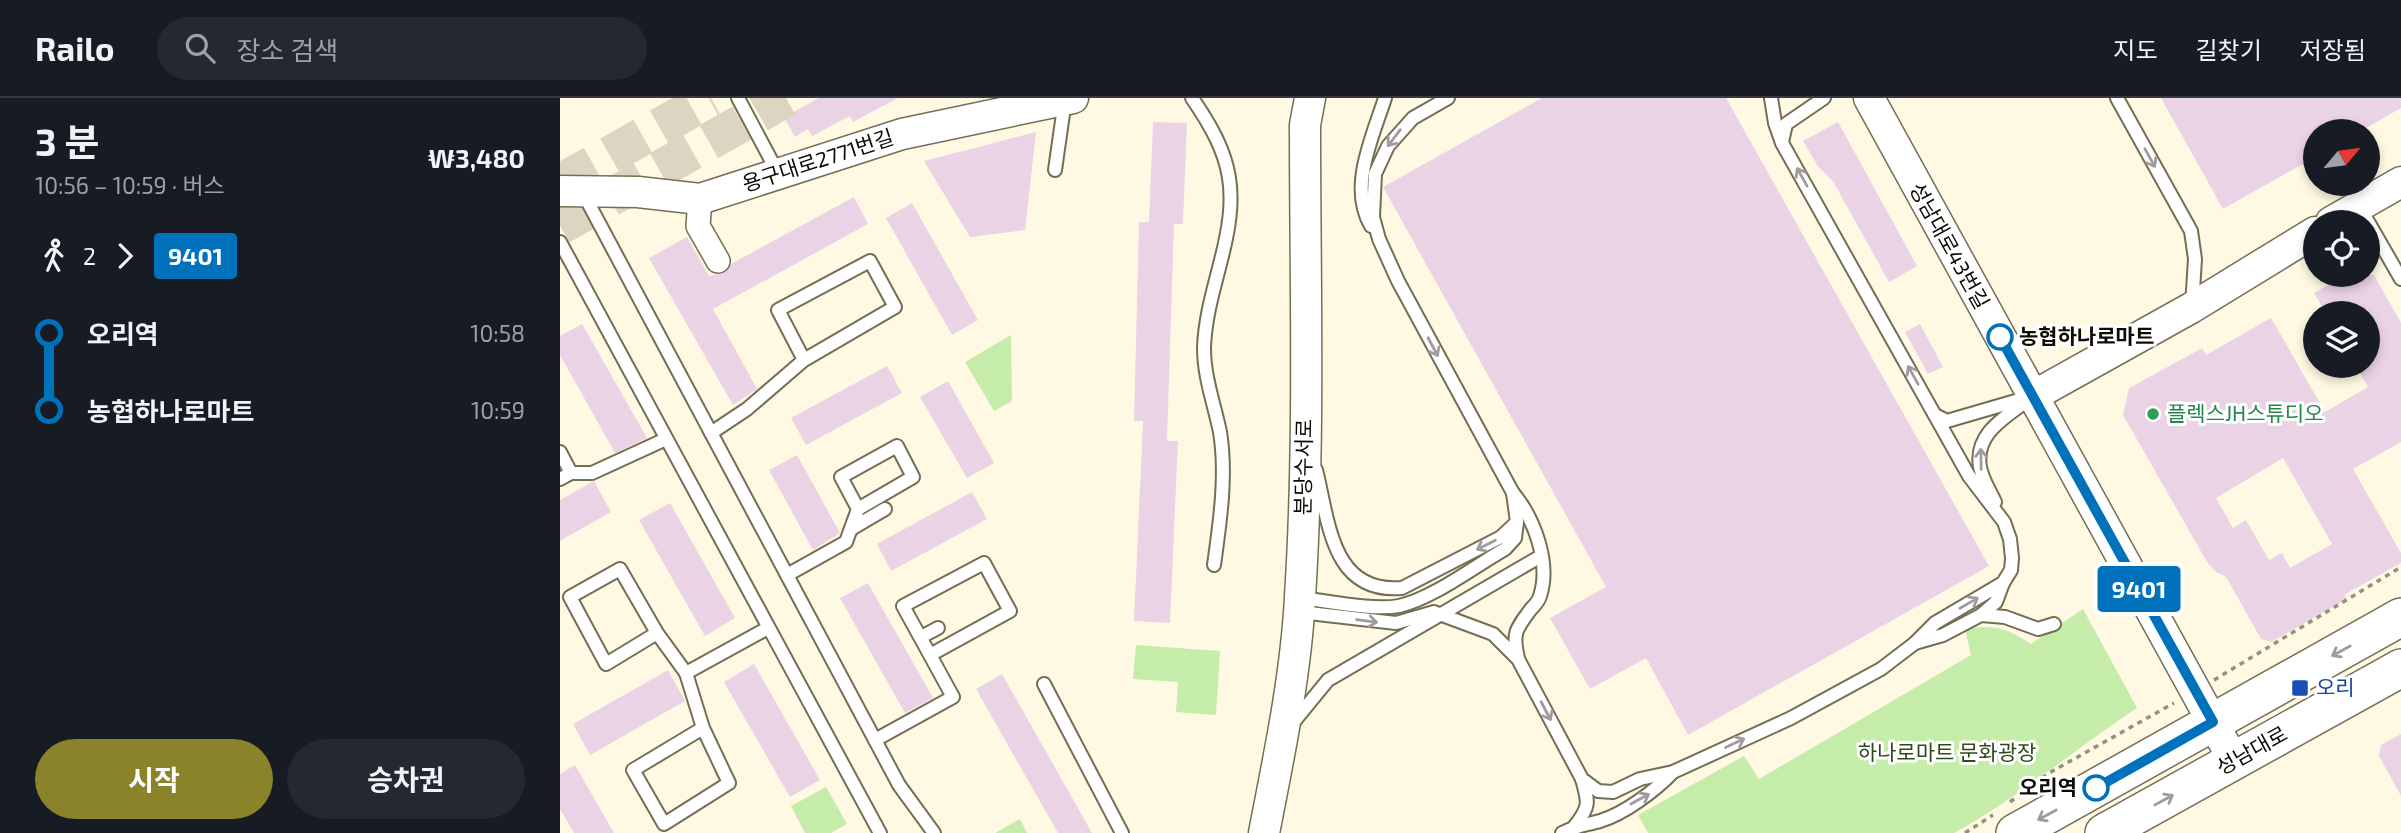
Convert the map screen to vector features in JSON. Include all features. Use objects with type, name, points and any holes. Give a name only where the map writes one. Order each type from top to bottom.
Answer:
[{"type":"main road","name":"성남대로","points":[[2015,833],[2401,617]]},
{"type":"main road","name":"성남대로","points":[[2104,833],[2401,668]]},
{"type":"street","name":"성남대로43번길","points":[[1869,98],[2234,761]]},
{"type":"street","name":"용구대로2771번길","points":[[570,190],[638,192],[700,199],[902,134],[1069,99]]},
{"type":"street","name":"분당수서로","points":[[1264,833],[1283,735],[1300,605],[1305,429],[1304,107]]},
{"type":"street","points":[[2351,210],[2401,182]]},
{"type":"street","points":[[700,199],[698,226],[718,261]]},
{"type":"street","points":[[2033,396],[2191,308],[2303,239]]},
{"type":"lane","points":[[738,98],[778,174]]},
{"type":"lane","points":[[1192,98],[1213,130],[1231,181],[1227,236],[1205,321],[1207,380],[1220,431],[1222,457],[1214,565]]},
{"type":"lane","points":[[1385,98],[1366,160],[1362,192],[1366,217],[1513,493],[1525,507],[1541,556],[1544,580],[1540,598],[1518,625],[1514,639],[1518,659],[1582,779],[1588,802],[1585,814],[1568,830]]},
{"type":"lane","points":[[1379,239],[1373,216],[1373,195],[1375,174],[1380,160],[1388,146],[1413,118],[1448,98]]},
{"type":"lane","points":[[1771,98],[1782,143],[1969,476],[2004,522]]},
{"type":"lane","points":[[1782,143],[1786,124],[1825,98]]},
{"type":"lane","points":[[2117,98],[2191,231],[2194,259],[2191,308]]},
{"type":"lane","points":[[1055,170],[1069,99]]},
{"type":"lane","points":[[570,190],[711,433],[899,786],[934,833]]},
{"type":"lane","points":[[2359,205],[2401,279]]},
{"type":"lane","points":[[560,242],[880,833]]},
{"type":"lane","points":[[711,433],[747,409],[804,360],[895,307],[870,261],[778,310],[804,360]]},
{"type":"lane","points":[[1935,415],[1947,421],[2033,396]]},
{"type":"lane","points":[[1915,643],[1942,635],[1981,615],[1996,602],[2011,570],[2012,558],[2004,522],[1980,469],[1979,450],[1985,434],[2033,396]]},
{"type":"lane","points":[[1305,429],[1332,539],[1349,571],[1372,587],[1402,588],[1501,537],[1517,522]]},
{"type":"lane","points":[[560,452],[566,476],[592,472],[666,439]]},
{"type":"lane","points":[[786,575],[846,542],[858,509],[913,477],[897,446],[841,477],[858,509]]},
{"type":"lane","points":[[1300,605],[1397,607],[1414,601],[1505,549],[1515,538],[1517,522],[1513,493]]},
{"type":"lane","points":[[851,529],[885,509]]},
{"type":"lane","points":[[1283,735],[1328,680],[1541,556]]},
{"type":"lane","points":[[875,740],[953,697],[903,606],[984,563],[1010,611],[930,654]]},
{"type":"lane","points":[[657,633],[606,664],[570,597],[620,569],[657,633],[686,673],[703,728],[729,783],[664,824],[633,770],[703,728]]},
{"type":"lane","points":[[1582,779],[1598,791],[1613,792],[1640,779],[1673,772],[1791,718],[1881,668],[1915,643],[1935,623],[2003,583]]},
{"type":"lane","points":[[1300,605],[1396,623],[1434,612],[1444,614],[1493,634],[1518,659]]},
{"type":"lane","points":[[1981,615],[2005,617],[2038,629],[2053,624]]},
{"type":"lane","points":[[686,673],[768,628]]},
{"type":"lane","points":[[921,638],[938,628]]},
{"type":"lane","points":[[1044,684],[1122,833]]},
{"type":"lane","points":[[1568,830],[1602,821],[1654,791],[1673,772]]},
{"type":"green space","points":[[1011,335],[1012,401],[994,411],[965,362]]},
{"type":"green space","name":"하나로마트 문화광장","points":[[2083,609],[2137,708],[2001,804],[1954,833],[1648,833],[1638,815],[1744,756],[1759,779],[1971,655],[1965,629],[2000,629],[2031,644]]},
{"type":"green space","points":[[1136,645],[1220,651],[1216,715],[1176,712],[1178,682],[1133,679]]},
{"type":"green space","points":[[826,787],[847,824],[831,833],[805,833],[791,806]]},
{"type":"green space","points":[[1020,819],[1027,833],[995,833]]},
{"type":"building","points":[[819,98],[898,98],[853,122],[850,116],[812,136],[808,129],[795,137],[784,117]]},
{"type":"building","points":[[1542,98],[1726,98],[1989,566],[1688,735],[1646,658],[1590,689],[1550,618],[1606,587],[1383,187]]},
{"type":"building","points":[[2161,98],[2401,98],[2401,108],[2380,120],[2303,119],[2303,164],[2223,209]]},
{"type":"building","points":[[1153,122],[1187,123],[1183,224],[1174,224],[1167,441],[1178,441],[1170,623],[1134,621],[1143,421],[1134,421],[1139,222],[1149,222]]},
{"type":"building","points":[[1838,122],[1917,266],[1889,282],[1834,183],[1817,165],[1803,141]]},
{"type":"building","points":[[1036,132],[1025,230],[970,237],[924,161]]},
{"type":"building","points":[[854,197],[868,224],[713,309],[757,389],[733,405],[649,258],[687,237],[709,276],[724,273],[731,264]]},
{"type":"building","points":[[912,203],[978,320],[952,335],[886,218]]},
{"type":"building","points":[[2380,286],[2401,323],[2401,442],[2353,469],[2401,553],[2401,563],[2344,595],[2347,599],[2271,642],[2261,639],[2226,577],[2216,572],[2207,562],[2123,415],[2129,388],[2202,348],[2206,355],[2271,318],[2303,378],[2325,412],[2368,387],[2363,378],[2380,378],[2380,301],[2319,301],[2314,293],[2325,287]],"holes":[[[2283,458],[2332,544],[2290,568],[2282,553],[2269,560],[2246,520],[2233,528],[2216,498]]]},
{"type":"building","points":[[582,324],[647,438],[615,453],[560,355],[560,336]]},
{"type":"building","points":[[1920,324],[1943,367],[1928,374],[1905,332]]},
{"type":"building","points":[[887,366],[902,393],[806,445],[791,418]]},
{"type":"building","points":[[948,381],[994,463],[967,478],[920,397]]},
{"type":"building","points":[[797,455],[840,533],[813,550],[769,470]]},
{"type":"building","points":[[594,481],[611,512],[560,541],[560,500]]},
{"type":"building","points":[[972,492],[987,519],[891,571],[877,544]]},
{"type":"building","points":[[670,503],[735,618],[705,636],[639,520]]},
{"type":"building","points":[[868,583],[933,698],[905,713],[840,598]]},
{"type":"building","points":[[754,664],[820,780],[790,797],[724,682]]},
{"type":"building","points":[[668,670],[685,701],[590,755],[573,724]]},
{"type":"building","points":[[1002,674],[1092,833],[1058,833],[976,689]]},
{"type":"building","points":[[2401,734],[2401,796],[2379,756],[2381,745]]},
{"type":"building","points":[[575,765],[614,833],[574,833],[560,809],[560,774]]},
{"type":"tunnel","points":[[560,183],[711,98]]},
{"type":"tunnel","points":[[560,226],[786,98]]},
{"type":"bus line","name":"9401","points":[[2000,337],[2213,722],[2096,788]]},
{"type":"place","name":"농협하나로마트","points":[[2000,337]]},
{"type":"place","name":"플렉스JH스튜디오","points":[[2153,414]]},
{"type":"place","name":"오리","points":[[2300,688]]},
{"type":"place","name":"오리역","points":[[2096,788]]}]
